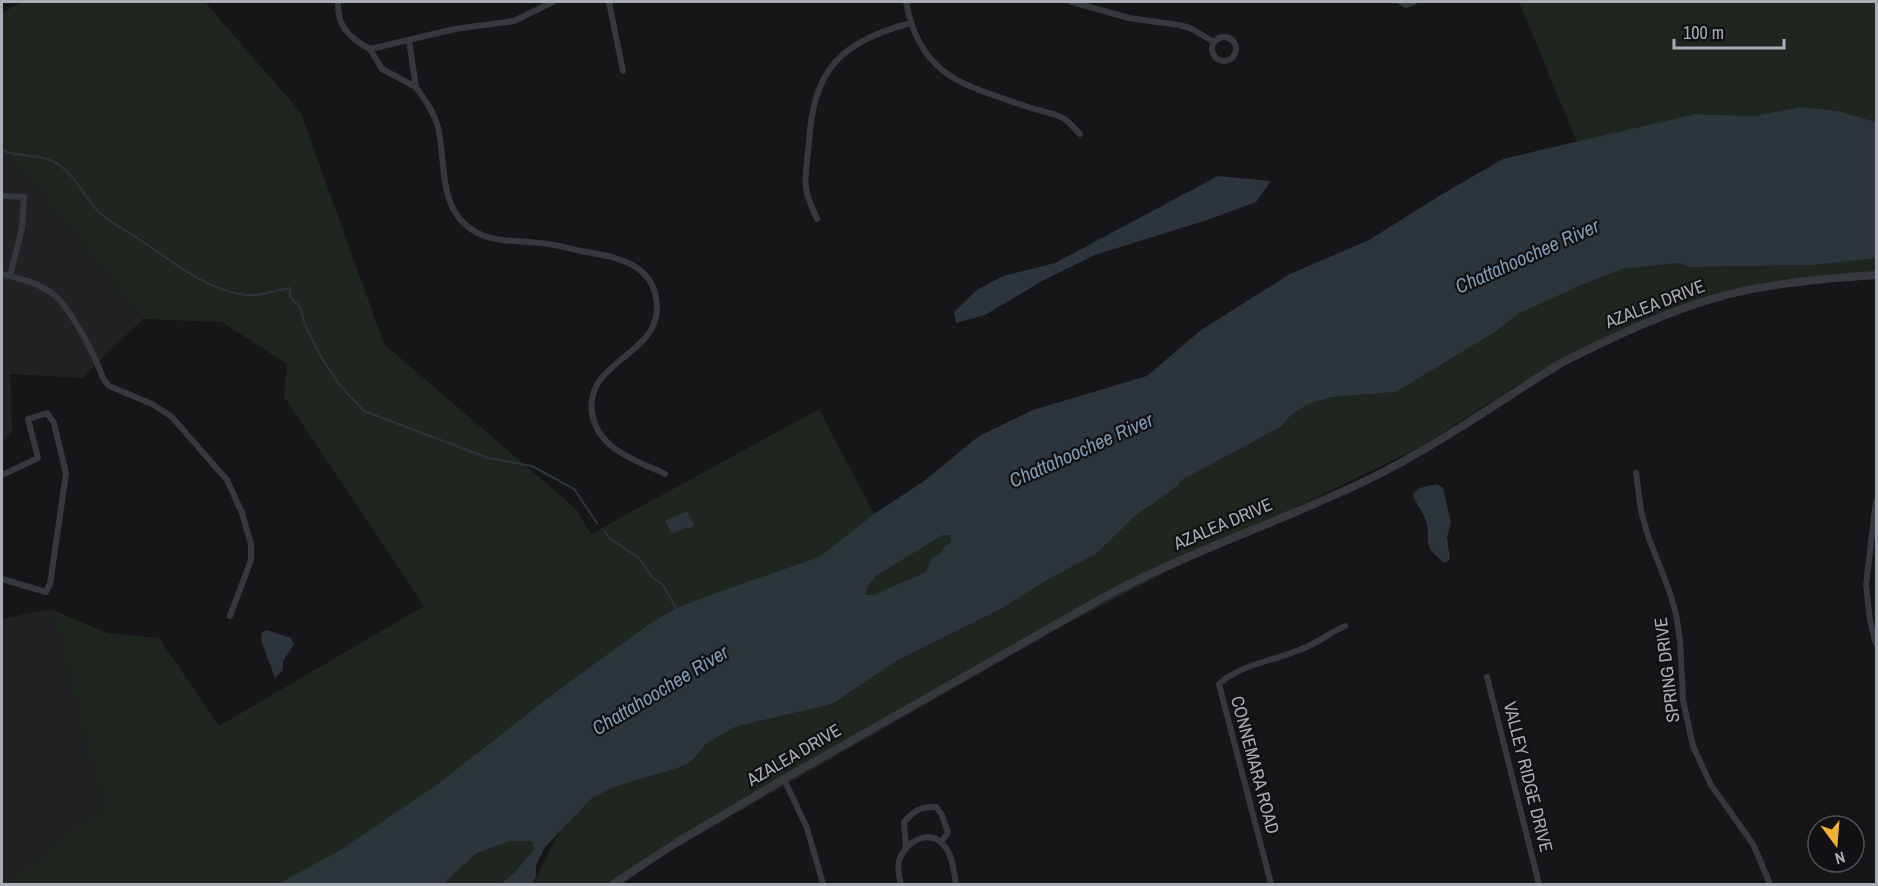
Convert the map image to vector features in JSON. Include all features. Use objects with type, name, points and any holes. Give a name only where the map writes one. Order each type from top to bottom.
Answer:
[{"type":"street","points":[[338,2],[337,13],[345,31],[352,39],[370,49],[382,69],[416,87]]},
{"type":"street","points":[[370,49],[455,29],[514,21],[553,2]]},
{"type":"street","points":[[609,2],[623,71]]},
{"type":"street","points":[[906,2],[910,23],[917,40],[938,68],[969,87],[1065,119],[1080,134]]},
{"type":"street","points":[[1072,2],[1129,18],[1190,28],[1215,42]]},
{"type":"street","points":[[1401,2],[1406,4],[1414,2]]},
{"type":"street","points":[[817,219],[806,192],[811,113],[816,94],[831,67],[849,48],[879,32],[910,23]]},
{"type":"street","points":[[409,41],[416,87],[429,106],[437,124],[444,185],[448,199],[456,213],[469,227],[494,239],[543,243],[618,258],[637,267],[649,280],[655,292],[657,304],[657,317],[653,328],[642,344],[597,382],[592,394],[591,409],[597,430],[610,447],[665,474]]},
{"type":"street","points":[[2,196],[24,197],[22,228],[10,276]]},
{"type":"street","points":[[2,273],[54,294],[70,314],[109,386],[152,404],[171,416],[227,480],[242,513],[251,544],[251,560],[230,616]]},
{"type":"street","name":"AZALEA DRIVE","points":[[613,885],[679,841],[783,779],[1134,581],[1359,484],[1395,466],[1561,363],[1628,331],[1691,306],[1739,292],[1876,275]]},
{"type":"street","points":[[2,475],[38,458],[28,419],[47,413],[54,423],[66,474],[50,584],[46,592],[2,579]]},
{"type":"street","name":"SPRING DRIVE","points":[[1636,473],[1641,511],[1648,536],[1676,614],[1680,640],[1683,700],[1693,746],[1711,784],[1753,844],[1770,885]]},
{"type":"street","points":[[1876,501],[1866,585],[1868,611],[1876,644]]},
{"type":"street","name":"CONNEMARA ROAD","points":[[1271,885],[1219,684],[1226,677],[1244,668],[1273,661],[1306,648],[1345,626]]},
{"type":"street","name":"VALLEY RIDGE DRIVE","points":[[1487,678],[1539,885]]},
{"type":"street","points":[[783,779],[807,828],[823,885]]},
{"type":"street","points":[[900,885],[898,868],[906,848],[904,822],[915,810],[936,807],[942,814],[948,833],[941,842]]},
{"type":"street","points":[[906,848],[922,837],[934,838],[941,842],[948,851],[957,885]]},
{"type":"shaded area","points":[[22,2],[205,2],[301,113],[384,344],[575,508],[591,534],[819,409],[874,514],[819,557],[676,608],[649,624],[553,694],[435,786],[340,850],[278,884],[9,884],[91,814],[104,810],[51,609],[107,633],[159,638],[219,726],[424,606],[284,397],[287,364],[222,322],[143,319],[2,146],[2,13]]},
{"type":"shaded area","points":[[1519,2],[1876,2],[1876,122],[1838,111],[1802,107],[1754,116],[1695,114],[1577,142]]},
{"type":"shaded area","points":[[2,146],[143,319],[82,378],[10,374],[12,431],[2,444]]},
{"type":"shaded area","points":[[1876,258],[1876,272],[1749,286],[1632,326],[1516,386],[1418,448],[1220,544],[1059,628],[662,856],[623,884],[533,884],[561,829],[592,798],[614,787],[678,768],[693,761],[706,744],[735,727],[832,704],[896,661],[999,610],[1047,580],[1096,554],[1134,517],[1176,487],[1182,480],[1282,426],[1291,415],[1309,404],[1332,397],[1396,392],[1495,332],[1518,314],[1623,269],[1678,263],[1691,267],[1815,265]]},
{"type":"shaded area","points":[[943,535],[950,535],[951,543],[932,558],[926,572],[873,595],[866,595],[866,589],[876,576]]},
{"type":"shaded area","points":[[51,609],[104,810],[9,884],[2,884],[2,619]]},
{"type":"shaded area","points":[[532,840],[534,849],[515,872],[500,884],[443,884],[477,853],[511,841]]},
{"type":"water","name":"Chattahoochee River","points":[[1801,107],[1838,111],[1876,122],[1876,258],[1815,265],[1691,267],[1678,263],[1623,269],[1518,314],[1495,332],[1396,392],[1332,397],[1309,404],[1291,415],[1282,426],[1182,480],[1176,487],[1134,517],[1096,554],[1047,580],[999,610],[896,661],[832,704],[735,727],[706,744],[692,761],[678,768],[614,787],[592,798],[545,847],[536,865],[536,876],[532,884],[500,884],[515,872],[534,849],[532,841],[511,841],[477,853],[443,884],[278,884],[340,850],[435,786],[553,694],[649,624],[676,608],[819,557],[874,514],[924,481],[979,436],[1033,410],[1147,376],[1201,330],[1290,274],[1369,240],[1503,159],[1695,114],[1754,116]],"holes":[[[943,535],[950,535],[951,542],[944,547],[942,552],[932,558],[926,572],[873,595],[866,595],[866,589],[876,576]]]},
{"type":"water","points":[[1218,176],[1271,181],[1256,202],[1095,255],[1042,281],[985,315],[956,323],[954,312],[977,290],[1003,276],[1055,263]]},
{"type":"water","points":[[1437,484],[1443,488],[1451,523],[1447,537],[1450,559],[1445,563],[1431,550],[1427,524],[1413,494],[1420,488]]},
{"type":"water","points":[[687,511],[695,526],[672,534],[665,521]]},
{"type":"water","points":[[267,630],[291,638],[294,644],[283,661],[283,670],[275,678],[261,640],[262,632]]},
{"type":"waterway","points":[[2,150],[53,161],[70,175],[93,205],[113,223],[176,265],[216,287],[245,295],[290,288],[290,297],[300,307],[305,325],[320,355],[338,383],[364,411],[488,458],[532,466],[574,489],[597,523]]},
{"type":"waterway","points":[[605,532],[610,539],[638,557],[652,577],[663,585],[676,608]]}]
